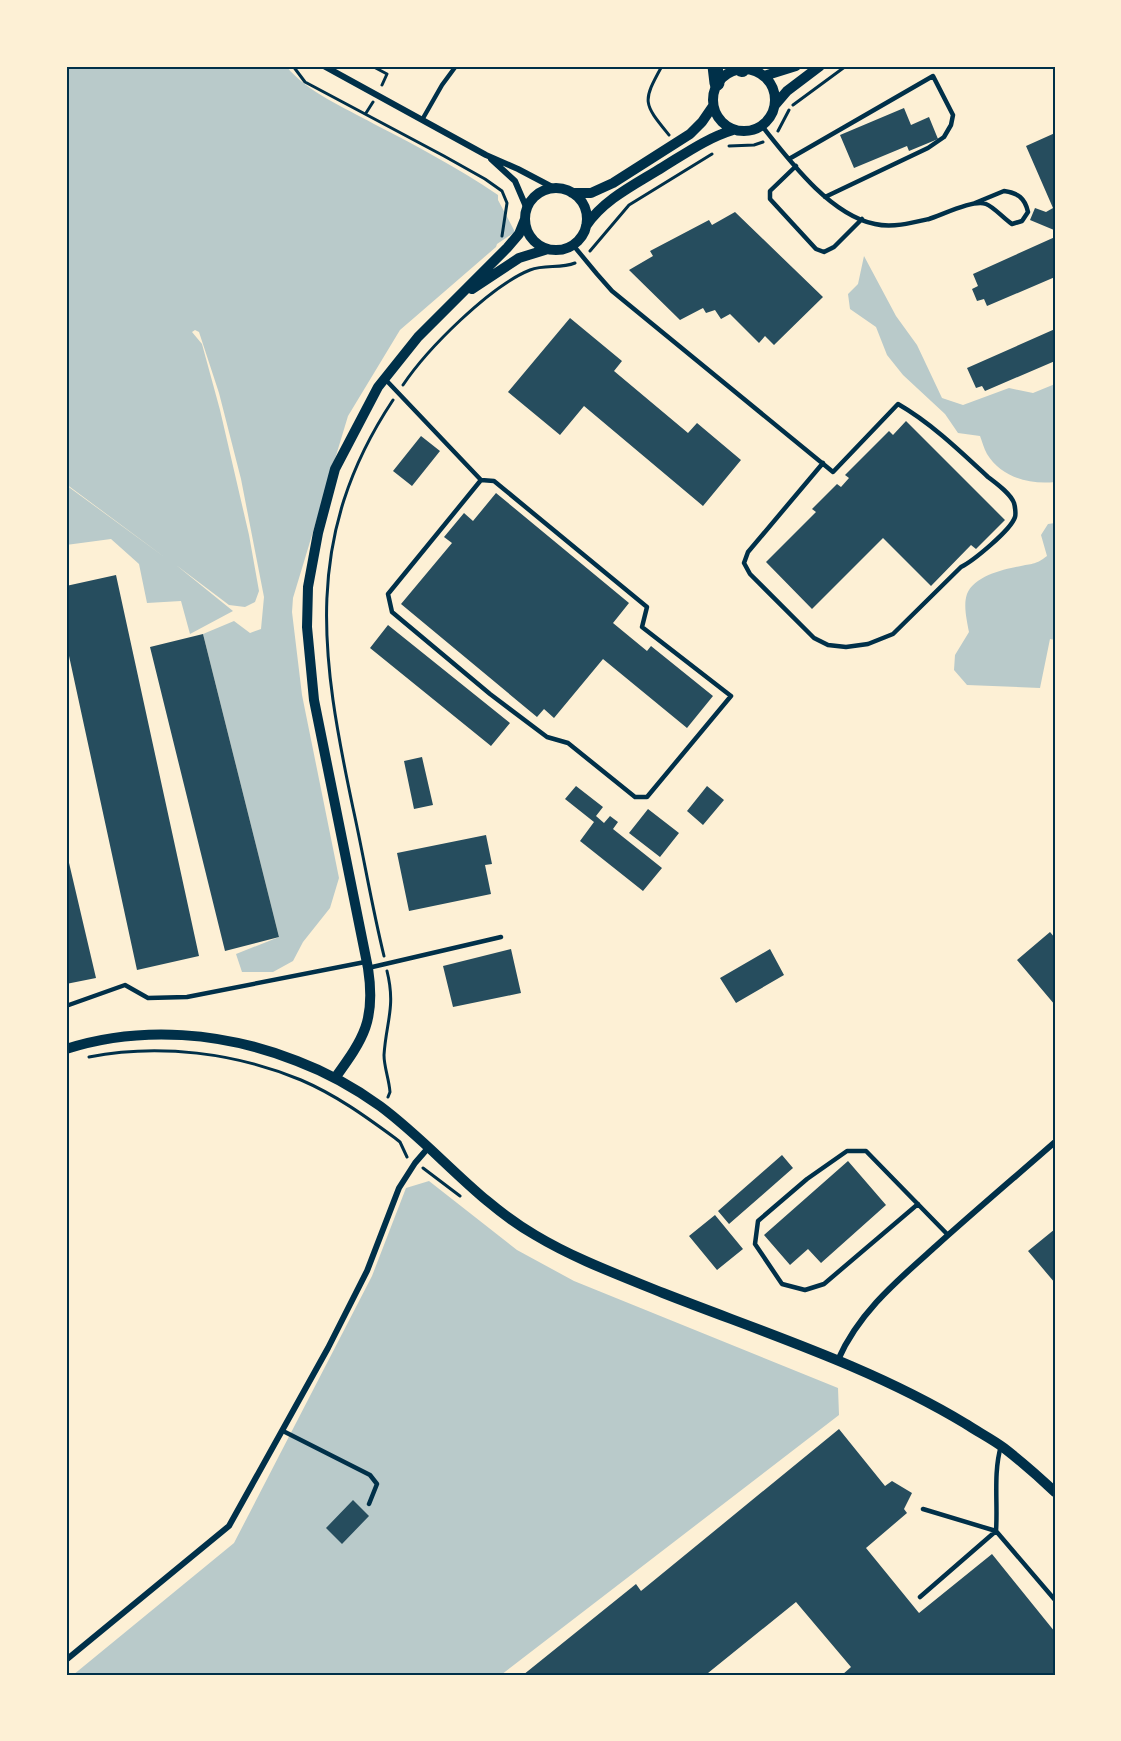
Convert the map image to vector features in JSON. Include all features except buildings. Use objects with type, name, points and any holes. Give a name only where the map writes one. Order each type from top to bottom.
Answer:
[{"type":"highway","points":[[715,66],[717,83]]},
{"type":"street","points":[[324,66],[486,155],[556,189],[572,193],[591,193],[602,189],[676,144],[702,122],[713,106]]},
{"type":"street","points":[[764,76],[796,66]]},
{"type":"street","points":[[486,155],[515,181],[526,214],[526,229],[531,238],[539,245],[558,250],[573,244],[581,237],[592,217],[616,196],[684,154],[717,135],[733,130],[748,131],[762,126],[787,91],[820,66]]},
{"type":"street","points":[[733,130],[717,116],[713,106],[713,94],[717,83],[728,73],[741,67],[764,76],[773,89],[775,105]]},
{"type":"street","points":[[335,1078],[354,1053],[363,1036],[369,1020],[372,993],[314,700],[307,627],[308,587],[318,532],[335,469],[360,418],[385,378],[418,337],[519,234],[533,198],[544,191],[556,189]]},
{"type":"street","points":[[572,193],[584,207],[586,226]]},
{"type":"street","points":[[457,299],[515,260],[548,249]]},
{"type":"street","points":[[66,1049],[150,1034],[189,1035],[268,1050],[298,1061],[335,1078],[381,1107],[506,1217],[550,1244],[604,1269],[838,1360],[933,1405],[1001,1446],[1055,1491]]},
{"type":"street","points":[[838,1360],[855,1327],[873,1305],[948,1235],[1055,1142]]},
{"type":"street","points":[[66,1660],[229,1526],[328,1348],[367,1271],[399,1188],[428,1148]]},
{"type":"lane","points":[[422,120],[456,66]]},
{"type":"lane","points":[[789,159],[933,76],[953,115],[951,125],[944,136],[928,148],[825,197]]},
{"type":"lane","points":[[762,126],[825,197],[862,219],[878,225],[898,225],[929,219],[1007,191],[1020,196],[1026,203],[1028,212],[1022,221],[1012,224],[986,204],[975,203]]},
{"type":"lane","points":[[796,166],[770,191],[770,199],[816,249],[824,252],[834,247],[862,219]]},
{"type":"lane","points":[[573,244],[612,291],[833,472],[898,404],[963,453],[1007,494],[1014,504],[1015,517],[998,538],[972,562],[961,567],[893,634],[868,644],[846,647],[828,645],[814,638],[750,574],[744,563],[748,552],[823,464]]},
{"type":"lane","points":[[385,378],[481,480],[494,481],[647,607],[642,627],[731,696],[647,797],[635,797],[568,743],[547,737],[392,612],[388,594],[481,480]]},
{"type":"lane","points":[[66,1006],[125,986],[148,998],[187,997],[368,965],[386,964],[501,937]]},
{"type":"lane","points":[[918,1204],[824,1284],[805,1290],[782,1284],[755,1244],[758,1221],[807,1179],[848,1151],[866,1151],[918,1204],[948,1235]]},
{"type":"lane","points":[[283,1431],[370,1475],[377,1484],[369,1504]]},
{"type":"lane","points":[[920,1597],[996,1531],[997,1460],[1001,1446]]},
{"type":"lane","points":[[923,1509],[996,1531],[1055,1600]]},
{"type":"path","points":[[293,66],[305,82],[444,156],[502,191],[507,203],[502,241],[507,248]]},
{"type":"path","points":[[662,66],[647,96],[648,104],[654,116],[676,144]]},
{"type":"path","points":[[728,146],[754,146],[771,137],[780,128],[794,104],[846,66]]},
{"type":"path","points":[[371,1120],[390,1092],[384,1055],[392,1005],[391,988],[335,717],[328,671],[325,615],[330,557],[339,515],[352,474],[379,422],[408,378],[457,325],[497,291],[524,273],[537,268],[568,266],[583,258],[628,205],[719,149]]},
{"type":"path","points":[[684,154],[692,166]]},
{"type":"path","points":[[515,260],[524,273]]},
{"type":"shaded area","points":[[66,66],[286,66],[295,76],[327,99],[437,158],[498,195],[498,200],[515,232],[497,244],[400,330],[348,416],[293,598],[292,612],[302,695],[339,878],[330,908],[303,942],[293,961],[273,972],[242,972],[236,954],[279,937],[203,634],[234,621],[250,633],[261,629],[264,597],[241,479],[219,393],[199,332],[195,330],[192,332],[202,344],[249,535],[259,591],[255,602],[245,607],[229,605],[176,565],[233,611],[190,634],[181,601],[147,603],[139,564],[111,539],[66,545],[66,485],[167,559],[66,484]]},
{"type":"shaded area","points":[[864,256],[896,316],[917,345],[942,398],[963,405],[1009,388],[1033,393],[1055,384],[1055,482],[1026,481],[1000,469],[987,454],[980,436],[958,433],[945,414],[903,375],[887,355],[876,327],[850,309],[848,294],[858,284]]},
{"type":"shaded area","points":[[1055,523],[1055,640],[1050,639],[1040,688],[967,685],[954,670],[955,655],[969,632],[965,608],[967,594],[976,582],[990,574],[1034,563],[1047,556],[1041,535],[1048,524]]},
{"type":"shaded area","points":[[429,1181],[517,1250],[574,1281],[838,1388],[839,1415],[501,1675],[73,1675],[234,1543],[372,1276],[406,1188]]}]
